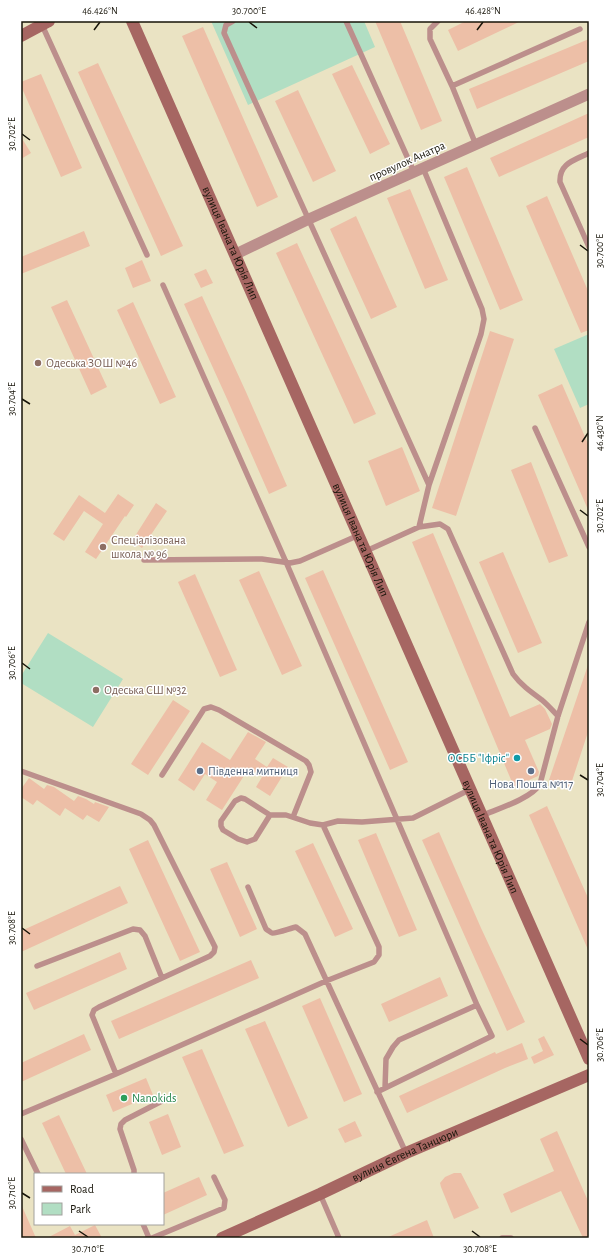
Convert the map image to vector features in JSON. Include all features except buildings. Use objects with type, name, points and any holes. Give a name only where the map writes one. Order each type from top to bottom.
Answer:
[{"type":"street","name":"вулиця Івана та Юрія Лип","points":[[132,21],[236,254],[469,790],[589,1059]]},
{"type":"street","points":[[21,36],[46,23]]},
{"type":"street","name":"провулок Анатра","points":[[236,254],[589,94]]},
{"type":"street","name":"вулиця Євгена Танцюри","points":[[229,1237],[406,1153],[589,1075]]},
{"type":"lane","points":[[233,21],[226,25],[224,33],[429,485]]},
{"type":"lane","points":[[346,21],[419,170],[482,309],[484,319],[481,334],[429,485],[419,527]]},
{"type":"lane","points":[[438,21],[430,29],[430,39],[452,86],[476,145]]},
{"type":"lane","points":[[46,23],[147,255]]},
{"type":"lane","points":[[452,86],[580,28]]},
{"type":"lane","points":[[589,154],[565,165],[560,174],[560,182],[589,247]]},
{"type":"lane","points":[[163,285],[286,562],[477,1005],[492,1036],[377,1092]]},
{"type":"lane","points":[[535,428],[589,547]]},
{"type":"lane","points":[[366,551],[419,527],[440,524],[448,529],[513,674],[525,688],[543,701],[558,716]]},
{"type":"lane","points":[[144,560],[262,560],[290,563],[300,561],[359,535]]},
{"type":"lane","points":[[481,816],[528,796],[537,789],[540,784],[558,716],[589,622]]},
{"type":"lane","points":[[162,775],[204,709],[211,707],[219,710],[306,761],[309,765],[311,772],[293,817]]},
{"type":"lane","points":[[21,771],[141,814],[154,825],[215,947],[214,952],[210,956],[99,1006],[94,1010],[92,1015],[116,1074]]},
{"type":"lane","points":[[270,815],[255,839],[247,842],[238,840],[223,830],[221,826],[221,821],[234,801],[241,798],[270,815],[286,815],[310,823],[322,825],[338,821],[362,822],[413,818],[469,790]]},
{"type":"lane","points":[[21,1114],[116,1074],[326,981],[374,962],[379,955],[379,947],[322,825]]},
{"type":"lane","points":[[248,887],[266,929],[271,933],[275,933],[296,927],[305,934],[406,1153]]},
{"type":"lane","points":[[37,966],[133,929],[140,930],[145,936],[162,978]]},
{"type":"lane","points":[[385,1088],[386,1059],[399,1040],[477,1005]]},
{"type":"lane","points":[[134,1173],[120,1129],[121,1124],[125,1120],[162,1101]]},
{"type":"lane","points":[[21,1139],[38,1173]]},
{"type":"lane","points":[[144,1225],[151,1238],[224,1208],[225,1200],[214,1177]]},
{"type":"lane","points":[[320,1194],[339,1238]]},
{"type":"lane","points":[[502,1238],[511,1238]]},
{"type":"green space","points":[[211,21],[364,21],[375,47],[248,105]]},
{"type":"green space","points":[[589,334],[589,404],[580,408],[554,349]]},
{"type":"green space","points":[[48,633],[123,679],[93,727],[21,683],[21,676]]},
{"type":"place","name":"Одеська ЗОШ №46","points":[[38,363]]},
{"type":"place","name":"Спеціалізована школа № 96","points":[[103,547]]},
{"type":"place","name":"Одеська СШ №32","points":[[96,690]]},
{"type":"place","name":"ОСББ \"Іфріс\"","points":[[517,758]]},
{"type":"place","name":"Південна митниця","points":[[200,771]]},
{"type":"place","name":"Нова Пошта №117","points":[[531,771]]},
{"type":"place","name":"Nanokids","points":[[124,1098]]}]
